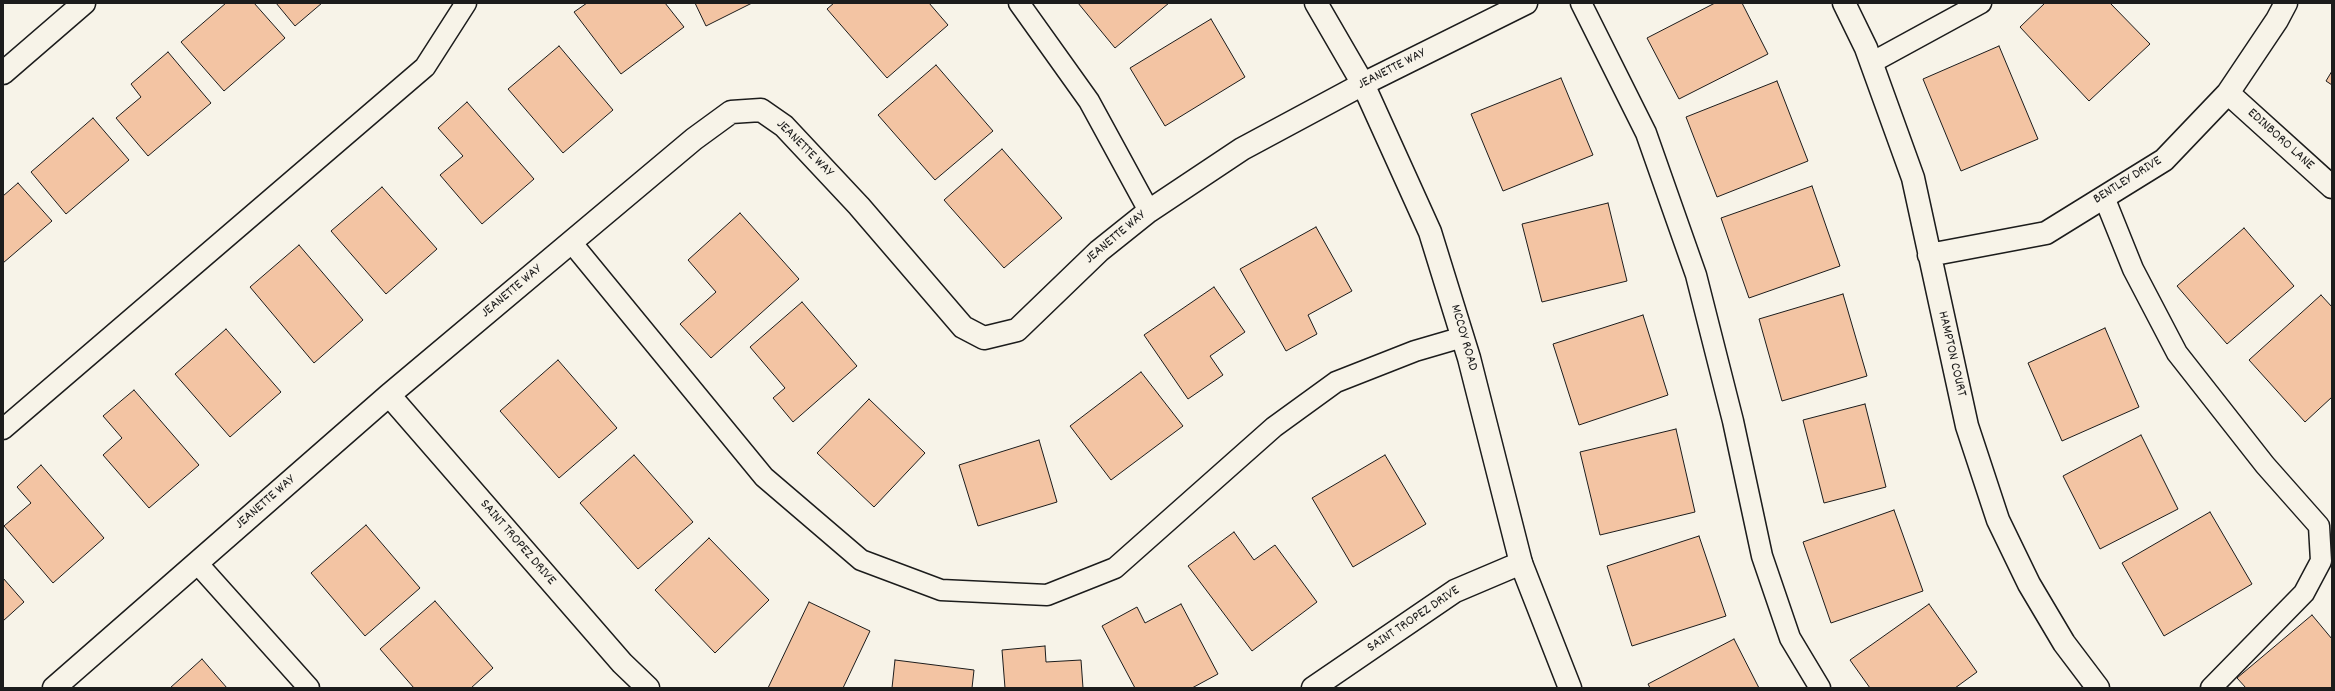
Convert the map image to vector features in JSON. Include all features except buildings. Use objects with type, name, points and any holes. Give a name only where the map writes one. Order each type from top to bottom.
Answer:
[{"type":"street","points":[[3,73],[84,3]]},
{"type":"street","name":"MCCOY ROAD","points":[[1316,3],[1363,84],[1430,232],[1463,337],[1521,563],[1570,688]]},
{"type":"street","name":"JEANETTE WAY","points":[[54,688],[389,395],[694,138],[731,112],[761,110],[784,126],[859,206],[963,327],[984,338],[1017,330],[1099,251],[1149,211],[1242,149],[1363,84],[1526,3]]},
{"type":"street","name":"HAMPTON COURT","points":[[1844,3],[1871,63],[1913,178],[1928,255],[1967,426],[1998,520],[2029,584],[2064,643],[2098,688]]},
{"type":"street","name":"BENTLEY DRIVE","points":[[1928,255],[2046,232],[2164,160],[2228,93],[2277,20],[2286,3]]},
{"type":"street","name":"EDINBORO LANE","points":[[2228,93],[2332,187]]},
{"type":"street","name":"SAINT TROPEZ DRIVE","points":[[389,395],[622,663],[648,688]]},
{"type":"street","name":"SAINT TROPEZ DRIVE","points":[[1313,688],[1455,591],[1521,563]]},
{"type":"lane","points":[[3,429],[426,67],[466,3]]},
{"type":"lane","points":[[1019,3],[1089,101],[1149,211]]},
{"type":"lane","points":[[1581,3],[1646,133],[1694,268],[1733,421],[1762,556],[1790,638],[1820,688]]},
{"type":"lane","points":[[1871,63],[1981,3]]},
{"type":"lane","points":[[2104,197],[2133,269],[2177,353],[2265,465],[2319,526],[2321,561],[2304,593],[2211,688]]},
{"type":"lane","points":[[571,242],[764,477],[861,560],[941,590],[1047,595],[1115,568],[1274,427],[1336,382],[1415,351],[1463,337]]},
{"type":"lane","points":[[197,562],[309,688]]}]
